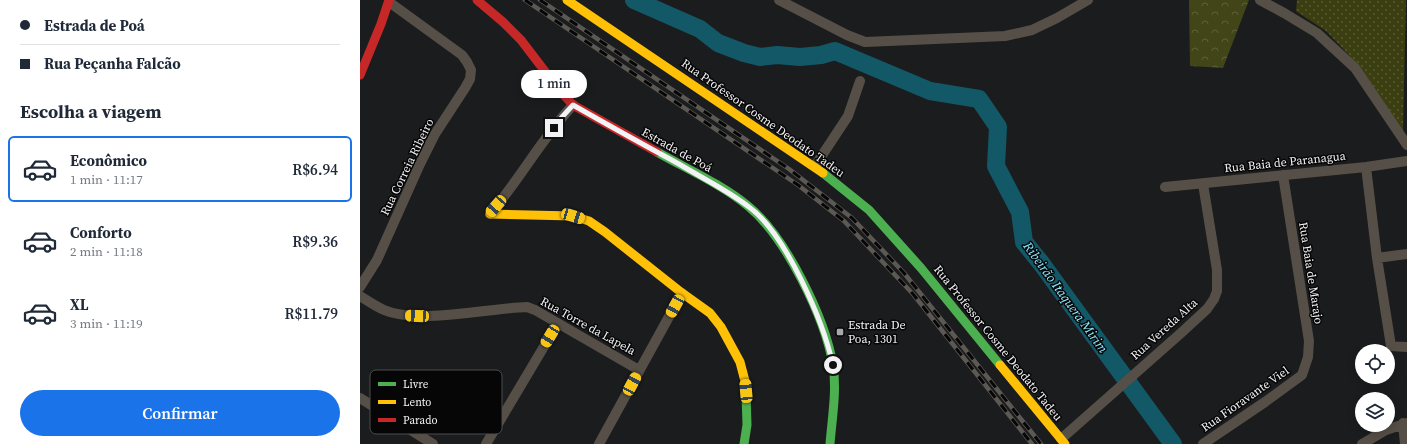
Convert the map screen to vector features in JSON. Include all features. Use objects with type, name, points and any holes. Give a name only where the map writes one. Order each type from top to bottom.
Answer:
[{"type":"main road","name":"Estrada de Poá","points":[[477,0],[502,21],[522,42],[562,94],[573,105],[709,181],[749,207],[765,222],[794,266],[818,318],[829,347],[833,365],[835,388],[830,444]]},
{"type":"main road","name":"Rua Professor Cosme Deodato Tadeu","points":[[566,0],[815,166],[869,210],[889,230],[921,268],[1063,441]]},
{"type":"main road","points":[[360,74],[389,1]]},
{"type":"main road","points":[[490,214],[573,216],[589,221],[710,314],[716,320],[740,362],[745,380],[747,425],[744,444]]},
{"type":"street","points":[[779,0],[847,35],[865,42],[1005,36],[1038,27],[1088,0]]},
{"type":"street","points":[[1260,0],[1284,12],[1317,33],[1333,46],[1355,68],[1407,145]]},
{"type":"street","name":"Rua Correia Ribeiro","points":[[360,287],[377,260],[432,140],[470,79],[471,70],[462,55],[389,1]]},
{"type":"street","points":[[815,166],[848,116],[860,81]]},
{"type":"street","points":[[490,214],[523,172],[562,117],[573,105]]},
{"type":"street","name":"Rua Baia de Paranagua","points":[[1165,187],[1366,167],[1407,161]]},
{"type":"street","points":[[1366,167],[1376,258],[1391,346],[1407,346]]},
{"type":"street","name":"Rua Baia de Marajo","points":[[1283,175],[1309,341],[1308,357],[1302,375]]},
{"type":"street","name":"Rua Vereda Alta","points":[[1063,441],[1117,388],[1181,333],[1207,309],[1214,300],[1217,291],[1218,270],[1203,184]]},
{"type":"street","points":[[1376,258],[1407,254]]},
{"type":"street","points":[[599,444],[682,293]]},
{"type":"street","name":"Rua Torre da Lapela","points":[[360,296],[385,311],[403,315],[425,316],[527,307],[535,310],[639,370]]},
{"type":"street","points":[[502,417],[558,323]]},
{"type":"street","name":"Rua Fioravante Viel","points":[[1203,444],[1302,375]]},
{"type":"street","points":[[360,398],[370,404]]},
{"type":"street","points":[[1362,444],[1386,430],[1405,423],[1405,444]]},
{"type":"street","points":[[417,434],[433,444]]},
{"type":"street","points":[[486,444],[492,434]]},
{"type":"green space","points":[[1189,0],[1249,0],[1223,68],[1190,66]]},
{"type":"green space","points":[[1297,0],[1406,0],[1403,131],[1349,55],[1326,31],[1296,11]]},
{"type":"waterway","name":"Ribeirão Itaquera Mirim","points":[[634,0],[700,29],[718,43],[744,53],[760,57],[777,55],[800,57],[821,55],[835,51],[930,91],[979,99],[998,127],[996,166],[1020,212],[1024,242],[1041,263],[1173,444]]},
{"type":"railway","points":[[525,0],[798,185],[844,221],[913,294],[1032,444]]},
{"type":"railway","points":[[540,0],[789,169],[852,218],[904,273],[1041,444]]},
{"type":"traffic: fast","points":[[657,152],[715,184],[748,206],[776,237],[789,258],[813,302],[829,346],[834,375],[830,444]]},
{"type":"traffic: fast","points":[[823,173],[869,210],[921,268],[1000,365]]},
{"type":"traffic: fast","points":[[744,444],[747,425],[746,393]]},
{"type":"traffic: slow","points":[[567,0],[823,173]]},
{"type":"traffic: slow","points":[[490,214],[573,216],[589,221],[605,232],[682,293],[710,313],[721,327],[740,362],[745,381],[746,393]]},
{"type":"traffic: slow","points":[[1000,365],[1065,444]]},
{"type":"traffic: jam","points":[[360,75],[389,0]]},
{"type":"traffic: jam","points":[[477,0],[503,22],[521,40],[560,91],[573,105],[657,152]]},
{"type":"place","name":"Estrada De Poa, 1301","points":[[840,332]]},
{"type":"route","points":[[554,128],[573,105],[709,181],[749,207],[765,222],[794,266],[818,318],[829,347],[833,365]]}]
